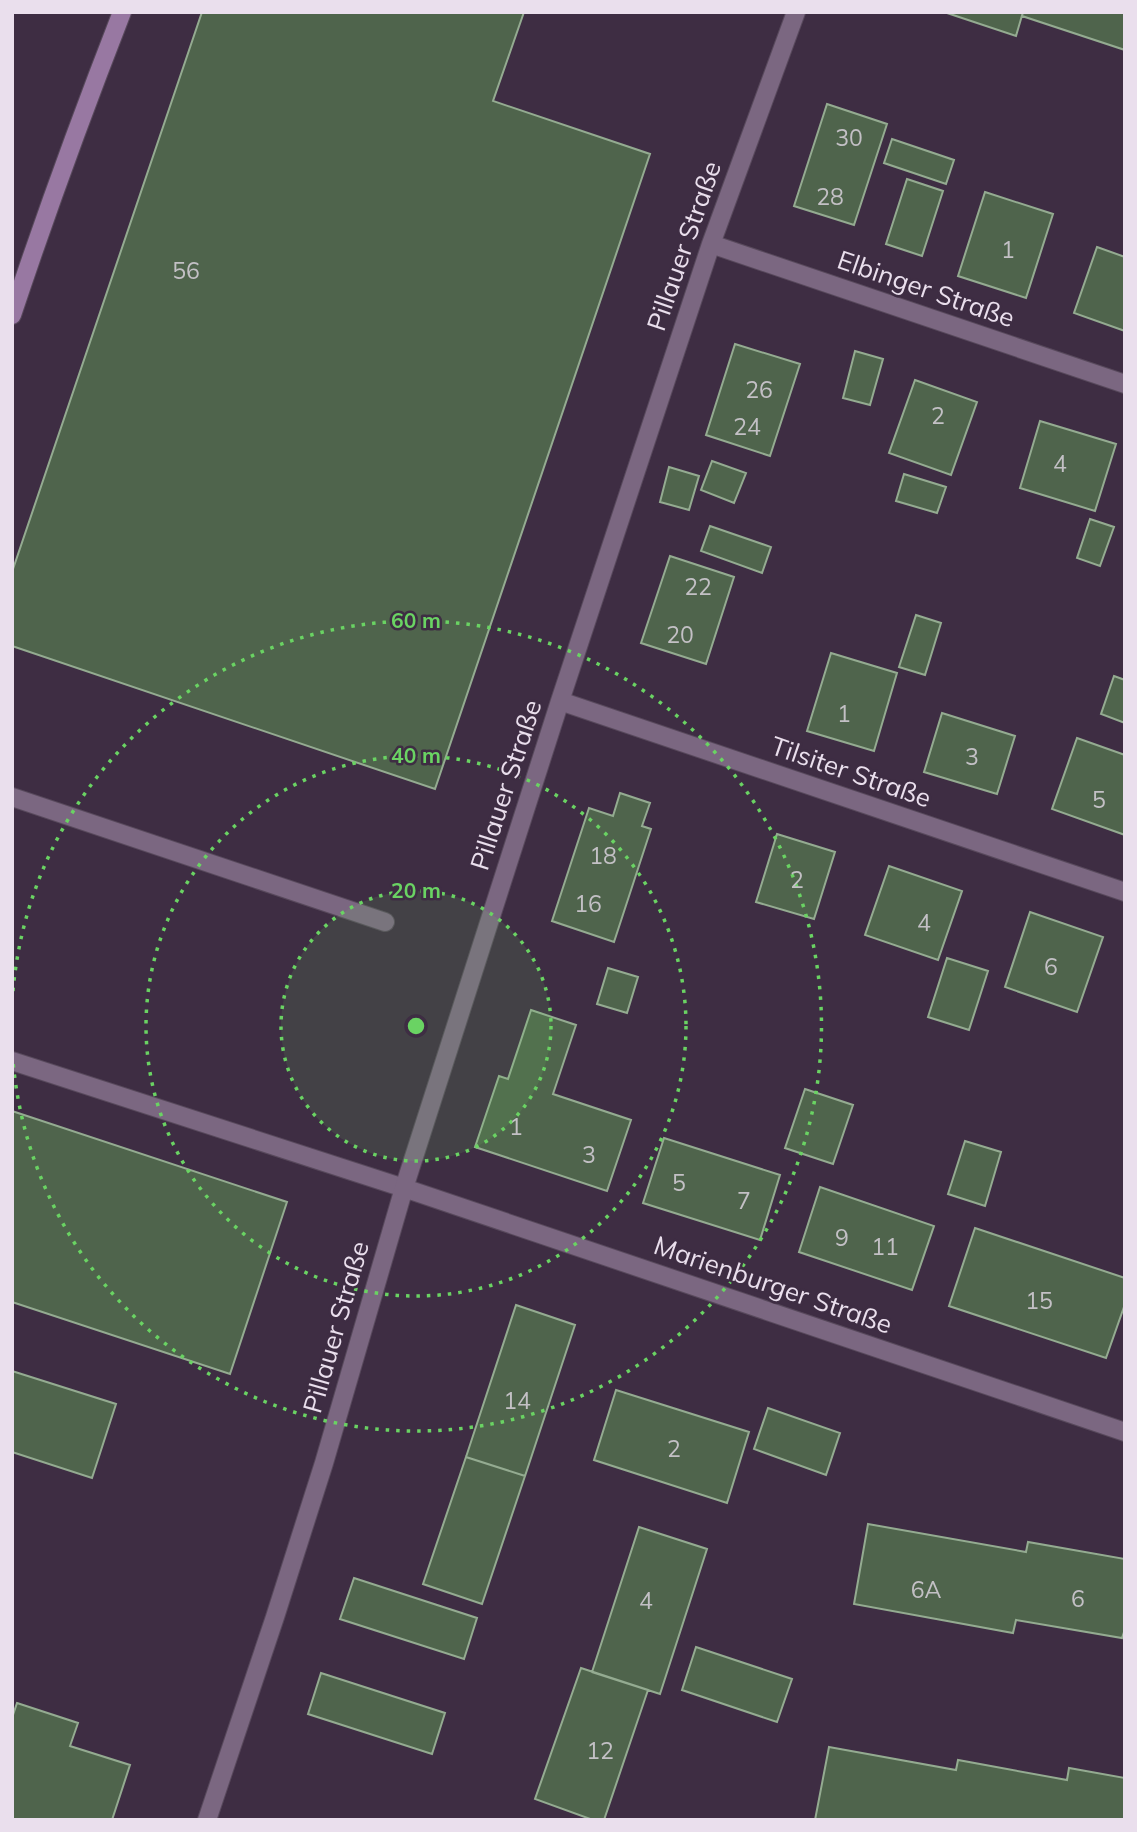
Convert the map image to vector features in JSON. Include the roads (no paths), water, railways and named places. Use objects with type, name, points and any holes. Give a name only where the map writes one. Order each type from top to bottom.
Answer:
[{"type":"main road","points":[[12,315],[122,12]]},
{"type":"street","name":"Pillauer Straße","points":[[207,1820],[324,1463],[404,1188],[560,701],[710,244],[796,12]]},
{"type":"street","name":"Elbinger Straße","points":[[710,244],[1125,384]]},
{"type":"street","name":"Tilsiter Straße","points":[[560,701],[1125,892]]},
{"type":"street","points":[[12,797],[385,922]]},
{"type":"street","name":"Marienburger Straße","points":[[12,1061],[404,1188],[1125,1432]]}]
